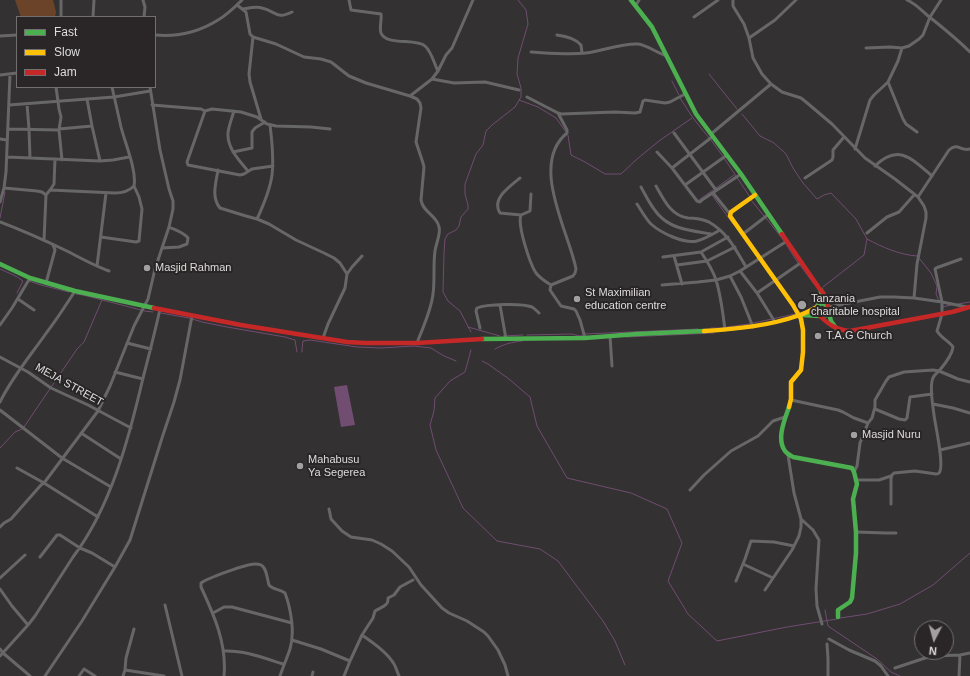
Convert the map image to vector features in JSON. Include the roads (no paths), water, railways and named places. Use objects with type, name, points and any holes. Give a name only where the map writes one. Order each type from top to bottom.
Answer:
[{"type":"main road","points":[[631,0],[652,27],[696,114],[711,136],[727,155],[825,295],[831,320],[837,329]]},
{"type":"main road","points":[[755,195],[730,214],[731,218],[761,258],[800,315],[803,336],[800,372],[792,381],[791,400],[782,432],[783,448],[788,455],[793,457],[852,468],[857,480],[853,499],[856,532],[856,559],[852,598],[850,602],[838,610],[838,618]]},
{"type":"main road","points":[[0,264],[30,278],[75,291],[241,325],[348,342],[365,343],[585,338],[725,330],[752,327],[775,322],[800,315],[822,304],[828,308]]},
{"type":"main road","points":[[821,290],[821,296],[816,312],[826,322],[837,329],[845,331],[860,330],[882,324],[942,314],[969,307]]},
{"type":"main road","points":[[800,315],[825,316],[828,308]]},
{"type":"street","points":[[61,0],[61,16]]},
{"type":"street","points":[[93,16],[94,0]]},
{"type":"street","points":[[143,0],[145,8],[144,16]]},
{"type":"street","points":[[156,35],[179,35],[204,28],[218,20],[242,0]]},
{"type":"street","points":[[349,0],[351,10],[381,14],[381,30],[384,36],[393,40],[415,42],[425,46],[430,53],[438,71]]},
{"type":"street","points":[[410,96],[432,79],[438,71],[446,55],[452,48],[473,0]]},
{"type":"street","points":[[636,5],[639,0]]},
{"type":"street","points":[[694,17],[718,0]]},
{"type":"street","points":[[732,0],[733,6],[744,24],[749,38],[753,58],[762,74],[771,84],[782,92],[801,98],[827,120],[855,149],[918,197],[924,206],[926,218],[917,264],[914,298]]},
{"type":"street","points":[[749,38],[775,20],[796,0]]},
{"type":"street","points":[[907,0],[918,6],[970,52]]},
{"type":"street","points":[[866,48],[902,48],[909,46],[923,35],[930,17],[941,0]]},
{"type":"street","points":[[237,5],[246,12],[250,34],[253,38],[249,74],[260,119]]},
{"type":"street","points":[[243,9],[261,7],[277,15],[286,15],[292,12]]},
{"type":"street","points":[[557,34],[578,41],[581,45],[582,53]]},
{"type":"street","points":[[0,36],[16,35]]},
{"type":"street","points":[[253,38],[276,44],[304,57],[321,59],[330,62],[350,76],[366,83],[410,96],[417,99],[420,103],[421,108],[416,142],[424,163],[421,194],[422,205],[438,222],[440,228],[435,251],[433,296],[416,343]]},
{"type":"street","points":[[531,52],[568,54],[582,53],[636,44],[646,46],[667,56]]},
{"type":"street","points":[[855,149],[870,100],[888,82],[898,61],[902,48]]},
{"type":"street","points":[[0,75],[16,73]]},
{"type":"street","points":[[0,202],[1,193],[4,188],[7,157],[10,74]]},
{"type":"street","points":[[432,79],[454,83],[485,82],[519,90]]},
{"type":"street","points":[[888,82],[906,124],[917,132]]},
{"type":"street","points":[[672,168],[771,84]]},
{"type":"street","points":[[56,88],[61,117],[59,129],[62,160]]},
{"type":"street","points":[[101,237],[136,242],[139,241],[142,209],[134,186],[134,176],[112,88]]},
{"type":"street","points":[[0,527],[11,519],[44,483],[98,411],[134,326],[148,299],[155,269],[169,227],[173,209],[173,201],[160,150],[150,89],[114,97],[9,105]]},
{"type":"street","points":[[558,114],[610,112],[638,113],[641,111],[643,101],[645,100],[665,103],[685,94]]},
{"type":"street","points":[[527,96],[558,114],[567,130],[567,134],[557,145],[552,161],[551,182],[553,195],[576,269],[573,276],[551,285]]},
{"type":"street","points":[[87,99],[100,161]]},
{"type":"street","points":[[27,104],[30,158]]},
{"type":"street","points":[[152,105],[201,109],[206,111],[212,109],[234,111],[250,114],[270,125],[330,129]]},
{"type":"street","points":[[206,111],[187,163],[191,166],[218,170],[237,175],[244,174],[252,169],[273,166]]},
{"type":"street","points":[[234,111],[228,133],[230,144],[233,152],[248,171]]},
{"type":"street","points":[[233,152],[252,148],[252,132],[255,128],[265,122]]},
{"type":"street","points":[[257,218],[267,198],[271,184],[273,150],[270,125]]},
{"type":"street","points":[[8,129],[59,129],[92,126]]},
{"type":"street","points":[[674,132],[716,190]]},
{"type":"street","points":[[804,178],[832,160],[833,150],[844,137]]},
{"type":"street","points":[[0,139],[7,140]]},
{"type":"street","points":[[918,197],[949,150],[953,147],[966,150],[970,149]]},
{"type":"street","points":[[657,152],[700,202],[740,174]]},
{"type":"street","points":[[876,166],[883,159],[894,155],[903,154],[913,160],[932,176]]},
{"type":"street","points":[[685,185],[727,155]]},
{"type":"street","points":[[7,157],[100,161],[129,157]]},
{"type":"street","points":[[44,240],[46,195],[54,184],[55,159]]},
{"type":"street","points":[[218,170],[215,198],[220,208],[257,218],[269,224],[296,240],[334,258],[340,263],[347,274]]},
{"type":"street","points":[[520,178],[500,197],[498,211],[500,213],[521,215],[530,211],[531,194]]},
{"type":"street","points":[[50,190],[122,193],[128,191],[134,186]]},
{"type":"street","points":[[656,186],[672,211],[686,218],[709,222],[728,237],[746,267]]},
{"type":"street","points":[[641,187],[651,205],[662,219],[669,224],[711,234]]},
{"type":"street","points":[[4,188],[37,191],[46,195]]},
{"type":"street","points":[[97,266],[106,193]]},
{"type":"street","points":[[713,193],[730,214]]},
{"type":"street","points":[[867,233],[887,217],[899,212],[914,195]]},
{"type":"street","points":[[637,204],[650,223],[658,230],[670,236],[692,241],[720,230]]},
{"type":"street","points":[[743,234],[769,214]]},
{"type":"street","points":[[521,215],[520,218],[523,238],[535,272],[551,285]]},
{"type":"street","points":[[0,222],[44,240],[109,271]]},
{"type":"street","points":[[162,248],[184,246],[188,241],[188,238],[183,233],[169,227]]},
{"type":"street","points":[[663,258],[701,252],[728,237]]},
{"type":"street","points":[[662,285],[716,280],[730,276],[787,241]]},
{"type":"street","points":[[46,283],[55,250],[53,245]]},
{"type":"street","points":[[677,265],[707,261],[734,247]]},
{"type":"street","points":[[701,252],[716,280],[723,311],[725,330]]},
{"type":"street","points":[[323,338],[345,288],[347,274],[362,256]]},
{"type":"street","points":[[674,256],[682,284]]},
{"type":"street","points":[[857,480],[879,480],[895,473],[914,471],[936,474],[940,472],[940,450],[931,384],[932,379],[952,352],[953,348],[952,345],[937,331],[942,314],[942,302],[935,269],[961,259]]},
{"type":"street","points":[[757,294],[802,262]]},
{"type":"street","points":[[740,271],[775,322]]},
{"type":"street","points":[[730,276],[741,297],[752,327]]},
{"type":"street","points":[[0,325],[30,278]]},
{"type":"street","points":[[551,285],[550,290],[560,304],[563,307],[574,309],[576,311],[585,338]]},
{"type":"street","points":[[0,402],[21,368],[75,291]]},
{"type":"street","points":[[828,308],[880,298],[914,298],[969,307]]},
{"type":"street","points":[[18,299],[34,310]]},
{"type":"street","points":[[500,305],[506,339]]},
{"type":"street","points":[[480,328],[476,312],[477,308],[482,306],[515,305],[531,307],[539,313]]},
{"type":"street","points":[[0,656],[28,625],[80,548],[98,517],[116,475],[131,428],[160,309]]},
{"type":"street","points":[[0,316],[4,319]]},
{"type":"street","points":[[45,676],[82,621],[132,537],[173,407],[180,380],[192,316]]},
{"type":"street","points":[[610,336],[612,366]]},
{"type":"street","points":[[127,343],[151,349]]},
{"type":"street","name":"MEJA STREET","points":[[0,357],[21,368],[51,388],[88,405],[131,428]]},
{"type":"street","points":[[854,472],[860,443],[875,409],[876,398],[889,377],[906,372],[939,370],[958,379],[970,382]]},
{"type":"street","points":[[115,372],[143,379]]},
{"type":"street","points":[[0,390],[4,394]]},
{"type":"street","points":[[875,409],[899,419],[906,420],[910,397],[932,394]]},
{"type":"street","points":[[791,400],[838,410],[868,423]]},
{"type":"street","points":[[933,404],[970,413]]},
{"type":"street","points":[[0,410],[62,458],[111,487]]},
{"type":"street","points":[[690,490],[704,475],[731,451],[758,436],[773,421],[785,417]]},
{"type":"street","points":[[81,433],[121,459]]},
{"type":"street","points":[[940,450],[970,443]]},
{"type":"street","points":[[765,590],[794,546],[801,530],[801,519],[794,494],[788,455]]},
{"type":"street","points":[[17,468],[98,517]]},
{"type":"street","points":[[891,476],[891,504]]},
{"type":"street","points":[[329,509],[331,519],[342,531],[351,537],[368,539],[381,544],[392,551],[409,567],[421,585],[442,608],[484,632],[498,650],[508,676]]},
{"type":"street","points":[[801,519],[813,530],[819,540],[816,589],[817,606],[822,624]]},
{"type":"street","points":[[856,532],[896,533]]},
{"type":"street","points":[[40,557],[58,535],[115,567]]},
{"type":"street","points":[[736,582],[751,541],[774,542],[794,546]]},
{"type":"street","points":[[0,578],[25,555]]},
{"type":"street","points":[[224,676],[224,651],[217,625],[201,587],[201,582],[247,565],[256,564],[262,565],[264,568],[270,586],[285,593],[291,615],[292,640],[280,676]]},
{"type":"street","points":[[743,564],[773,578]]},
{"type":"street","points":[[344,676],[350,660],[373,618],[375,611],[387,604],[389,600],[388,598],[394,595],[400,587],[413,580]]},
{"type":"street","points":[[0,589],[28,625]]},
{"type":"street","points":[[165,605],[182,676]]},
{"type":"street","points":[[213,613],[224,608],[232,607],[292,623]]},
{"type":"street","points":[[123,676],[134,629]]},
{"type":"street","points":[[362,636],[379,648],[394,663],[399,676]]},
{"type":"street","points":[[829,639],[875,662],[881,666],[888,676]]},
{"type":"street","points":[[292,640],[350,660]]},
{"type":"street","points":[[827,644],[828,676]]},
{"type":"street","points":[[0,649],[30,676]]},
{"type":"street","points":[[224,651],[237,651],[283,664]]},
{"type":"street","points":[[894,668],[928,657],[970,653]]},
{"type":"street","points":[[959,676],[960,654]]},
{"type":"street","points":[[78,676],[84,669],[95,676]]},
{"type":"street","points":[[125,670],[164,676]]},
{"type":"waterway","points":[[471,332],[460,311],[448,301],[443,292],[445,239],[448,234],[456,230],[459,226],[461,217],[468,209],[465,184],[476,154],[483,145],[486,131],[515,107],[521,97],[521,88],[517,74],[518,58],[528,24],[526,10],[518,0]]},
{"type":"waterway","points":[[709,74],[737,109]]},
{"type":"waterway","points":[[672,81],[679,95]]},
{"type":"waterway","points":[[680,98],[693,118],[709,138]]},
{"type":"waterway","points":[[519,100],[538,107],[556,118],[566,132]]},
{"type":"waterway","points":[[742,114],[760,136],[774,143],[786,154],[803,183],[817,199],[831,193],[856,219],[867,239],[864,255],[823,287]]},
{"type":"waterway","points":[[568,135],[571,155],[605,174],[621,174],[659,141],[692,118]]},
{"type":"waterway","points":[[711,140],[750,197]]},
{"type":"waterway","points":[[716,188],[734,175]]},
{"type":"waterway","points":[[699,200],[713,190]]},
{"type":"waterway","points":[[0,218],[5,192]]},
{"type":"waterway","points":[[712,195],[733,224]]},
{"type":"waterway","points":[[751,200],[764,216]]},
{"type":"waterway","points":[[766,218],[784,241]]},
{"type":"waterway","points":[[867,239],[891,250],[917,256]]},
{"type":"waterway","points":[[786,244],[798,263]]},
{"type":"waterway","points":[[919,258],[931,273],[937,286],[936,294],[939,301]]},
{"type":"waterway","points":[[800,265],[814,284]]},
{"type":"waterway","points":[[0,269],[23,281],[17,293]]},
{"type":"waterway","points":[[29,281],[69,292]]},
{"type":"waterway","points":[[76,294],[141,310]]},
{"type":"waterway","points":[[24,427],[77,349],[84,342],[102,300]]},
{"type":"waterway","points":[[958,304],[970,302]]},
{"type":"waterway","points":[[942,307],[951,305]]},
{"type":"waterway","points":[[144,311],[153,312]]},
{"type":"waterway","points":[[161,313],[227,327],[285,337],[295,340],[297,352]]},
{"type":"waterway","points":[[727,327],[795,314]]},
{"type":"waterway","points":[[468,327],[500,336]]},
{"type":"waterway","points":[[711,328],[724,328]]},
{"type":"waterway","points":[[527,335],[571,334],[580,336],[585,334],[698,329]]},
{"type":"waterway","points":[[627,337],[714,333]]},
{"type":"waterway","points":[[503,336],[523,335]]},
{"type":"waterway","points":[[302,352],[303,341],[310,340],[357,347],[381,348],[414,346],[431,348],[456,361]]},
{"type":"waterway","points":[[495,349],[522,341]]},
{"type":"waterway","points":[[471,350],[465,372],[450,381],[435,398],[434,411],[430,425],[436,450],[463,508],[497,541],[540,549],[558,561],[603,621],[615,641],[625,665]]},
{"type":"waterway","points":[[482,361],[509,379],[530,397],[537,426],[567,478],[631,493],[667,509],[682,543],[668,581],[688,614],[717,641],[837,619]]},
{"type":"waterway","points":[[0,448],[15,432],[22,429]]},
{"type":"waterway","points":[[840,618],[867,614],[900,604],[933,585],[970,553]]},
{"type":"waterway","points":[[825,610],[828,626],[877,659],[891,672],[900,676]]},
{"type":"place","name":"Masjid Rahman","points":[[147,268]]},
{"type":"place","name":"St Maximilian education centre","points":[[577,299]]},
{"type":"place","name":"Tanzania charitable hospital","points":[[802,305]]},
{"type":"place","name":"T.A.G Church","points":[[818,336]]},
{"type":"place","name":"Masjid Nuru","points":[[854,435]]},
{"type":"place","name":"Mahabusu Ya Segerea","points":[[300,466]]}]
